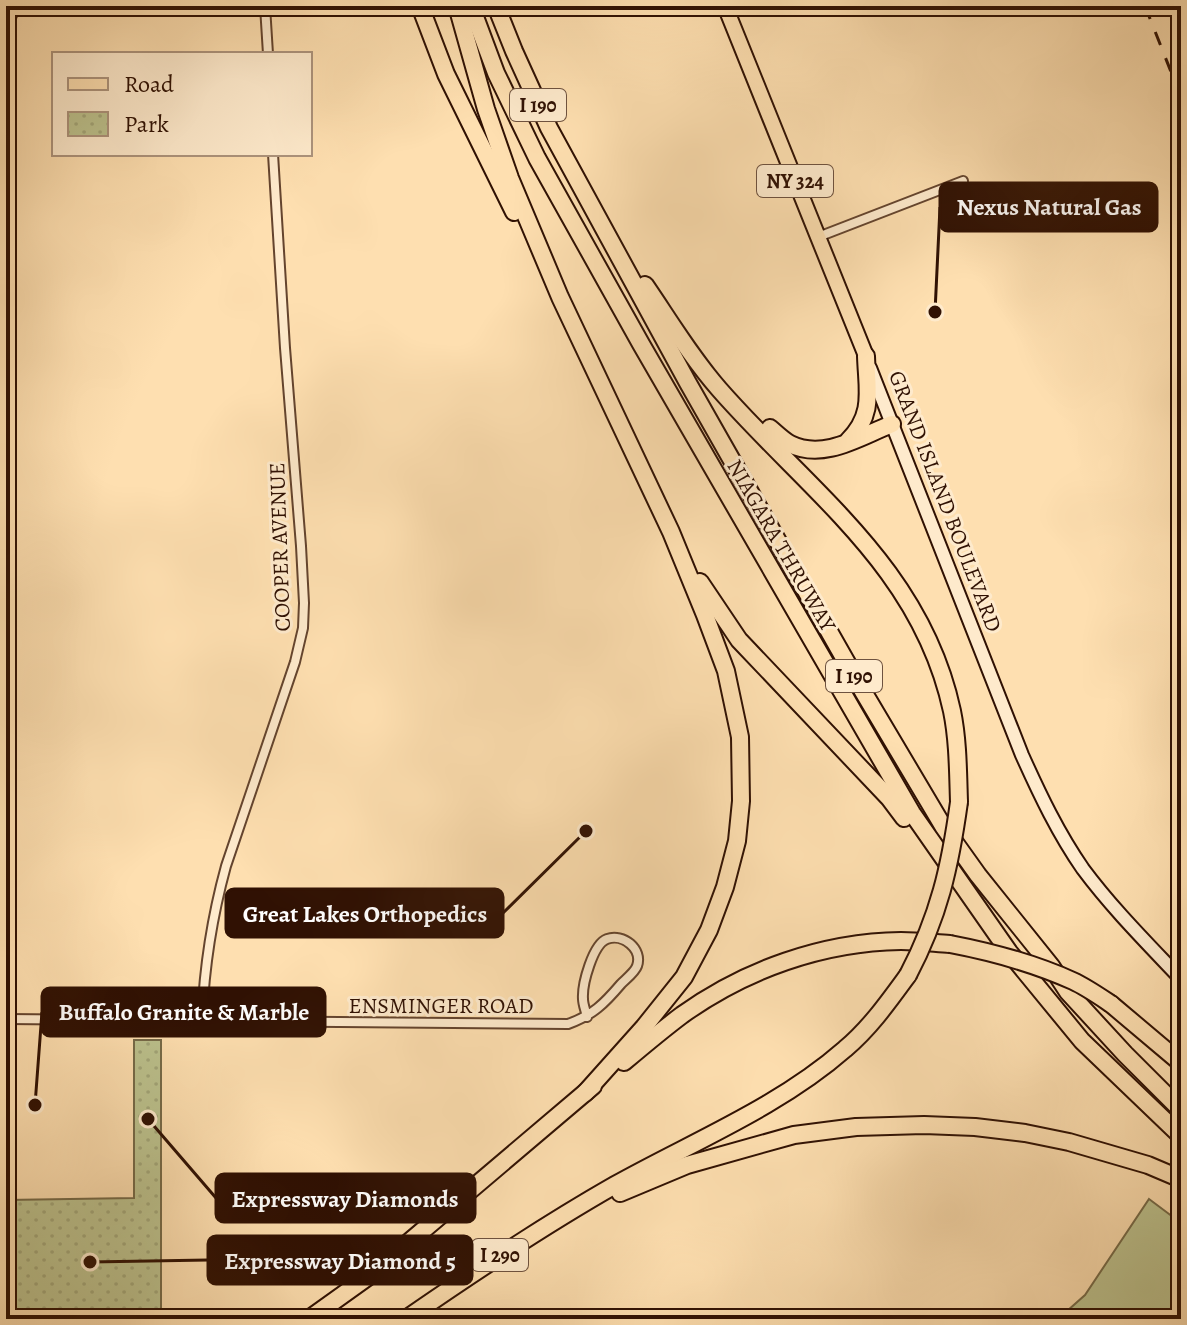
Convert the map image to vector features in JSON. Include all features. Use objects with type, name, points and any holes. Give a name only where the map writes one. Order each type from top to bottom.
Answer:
[{"type":"highway","points":[[420,6],[446,74],[536,259],[560,297]]},
{"type":"highway","points":[[457,6],[486,109],[510,178],[560,297],[671,532],[726,671],[740,737],[741,801],[737,841],[709,930],[684,977],[585,1093]]},
{"type":"highway","name":"NIAGARA THRUWAY","points":[[471,6],[496,73],[537,158],[648,357],[912,813],[1009,952],[1082,1041],[1181,1136]]},
{"type":"highway","name":"NIAGARA THRUWAY","points":[[496,6],[549,128],[703,410],[870,705],[943,826],[1068,992],[1181,1110]]},
{"type":"highway","points":[[589,199],[688,349],[730,400],[870,547],[898,585],[923,627],[952,712],[959,802],[952,853],[938,908],[908,975],[877,1016],[847,1048],[811,1077],[597,1196]]},
{"type":"highway","points":[[847,442],[862,422],[868,406],[866,356]]},
{"type":"highway","points":[[730,400],[786,442],[818,450],[892,424]]},
{"type":"highway","points":[[671,532],[712,602],[739,640],[889,798],[948,878],[1009,952]]},
{"type":"highway","points":[[309,1319],[369,1276],[682,1015],[732,984],[799,956],[839,947],[900,941],[950,944],[988,951],[1075,982],[1111,1004],[1181,1063]]},
{"type":"highway","points":[[597,1196],[620,1193],[687,1165],[794,1135],[856,1127],[924,1125],[975,1127],[1069,1142],[1148,1165],[1181,1179]]},
{"type":"highway","name":"I 290","points":[[406,1319],[538,1230],[597,1196]]},
{"type":"main road","points":[[6,26],[13,6]]},
{"type":"main road","name":"GRAND ISLAND BOULEVARD","points":[[725,6],[1045,805],[1084,870],[1120,915],[1181,979]]},
{"type":"street","points":[[265,6],[268,52]]},
{"type":"street","name":"COOPER AVENUE","points":[[202,1021],[203,990],[218,896],[295,662],[303,628],[301,546],[273,156]]},
{"type":"street","points":[[818,237],[963,181]]},
{"type":"street","points":[[619,937],[632,944],[638,955],[637,967],[603,1005],[587,1017],[583,999],[595,949],[606,939],[619,937]]},
{"type":"street","name":"ENSMINGER ROAD","points":[[6,1019],[568,1024],[587,1017]]},
{"type":"green space","points":[[134,1040],[161,1040],[161,1319],[6,1319],[6,1200],[134,1198]]},
{"type":"green space","points":[[1149,1199],[1181,1223],[1181,1319],[1058,1319],[1085,1295]]},
{"type":"railway","points":[[1145,6],[1181,97]]},
{"type":"place","name":"Nexus Natural Gas","points":[[935,312]]},
{"type":"place","name":"Great Lakes Orthopedics","points":[[586,831]]},
{"type":"place","name":"Buffalo Granite & Marble","points":[[35,1105]]},
{"type":"place","name":"Expressway Diamonds","points":[[148,1119]]},
{"type":"place","name":"Expressway Diamond 5","points":[[90,1262]]}]
